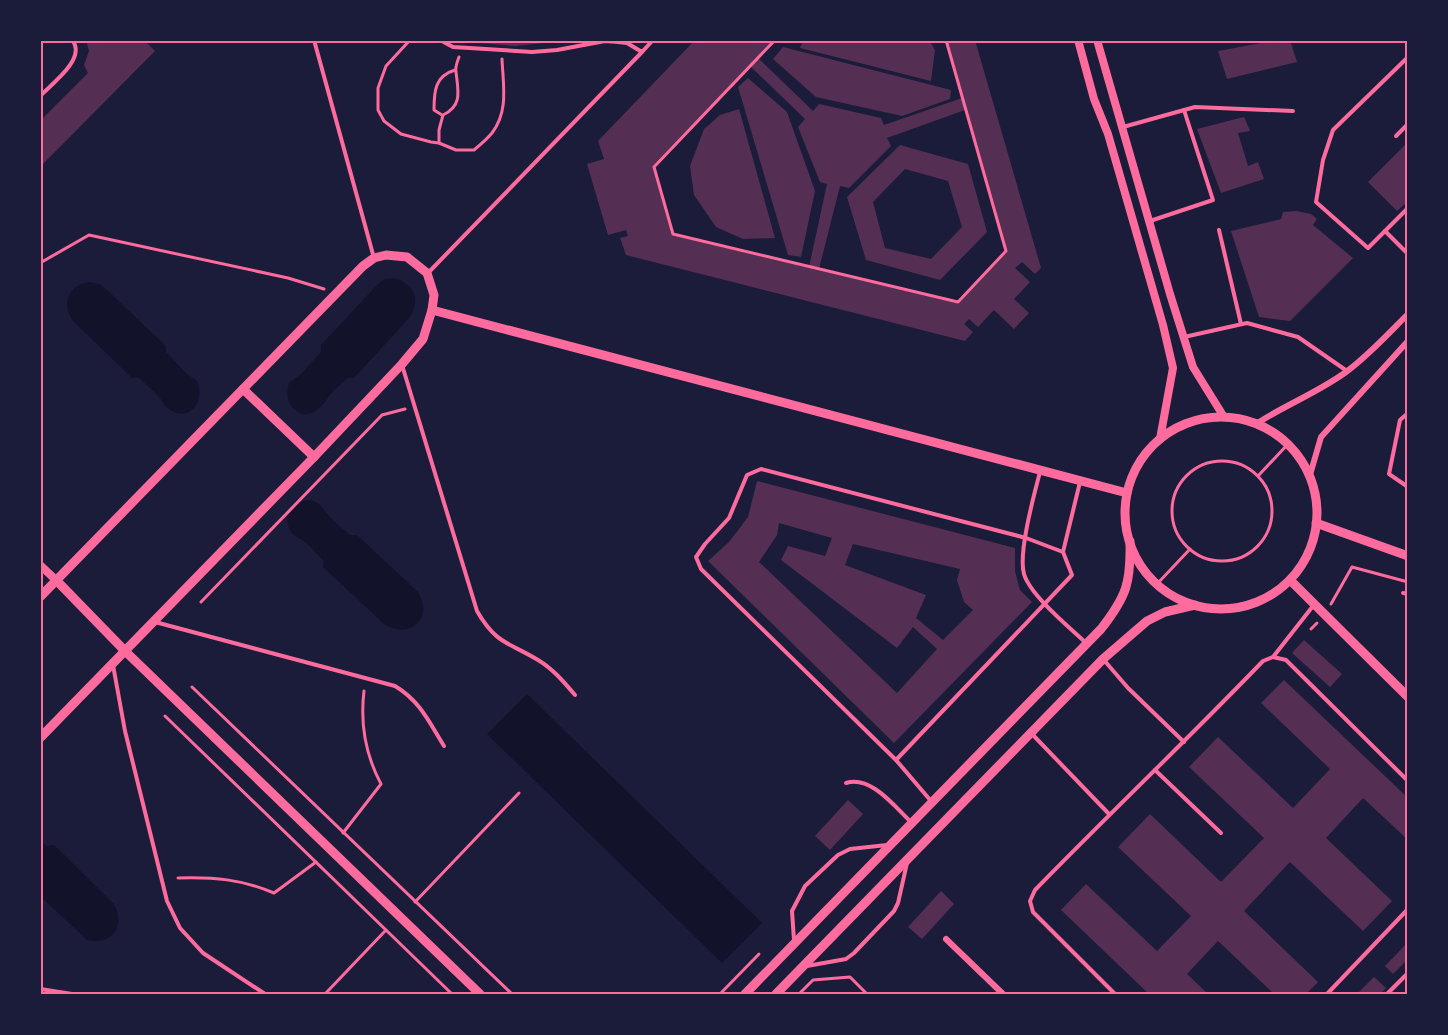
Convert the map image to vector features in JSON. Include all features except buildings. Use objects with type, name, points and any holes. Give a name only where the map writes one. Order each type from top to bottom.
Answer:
[{"type":"main road","points":[[40,597],[363,266],[374,258],[386,255],[407,257],[427,273],[434,295],[423,339],[314,457],[40,738]]},
{"type":"main road","points":[[432,310],[1127,494]]},
{"type":"main road","points":[[243,389],[314,457]]},
{"type":"main road","points":[[745,994],[1086,644],[1116,610],[1127,590],[1131,565],[1130,541],[1126,525],[1127,494],[1139,463],[1160,439],[1190,422],[1224,417],[1244,419],[1270,430],[1288,444],[1310,475],[1315,489],[1316,530],[1309,552],[1290,580],[1266,596],[1237,608],[1216,609],[1195,605],[1175,597],[1157,584],[1143,568],[1130,541]]},
{"type":"main road","points":[[1316,523],[1407,556]]},
{"type":"main road","points":[[1290,580],[1407,697]]},
{"type":"main road","points":[[57,581],[125,651],[480,994]]},
{"type":"main road","points":[[776,994],[1103,659],[1147,621],[1165,612],[1195,605]]},
{"type":"street","points":[[1078,40],[1094,99],[1118,167],[1173,368],[1160,439]]},
{"type":"street","points":[[1097,40],[1193,367],[1224,417]]},
{"type":"street","points":[[1256,423],[1316,391],[1347,371],[1407,314]]},
{"type":"street","points":[[1310,475],[1321,437],[1407,341]]},
{"type":"street","points":[[40,565],[57,581]]},
{"type":"street","points":[[946,939],[1003,994]]},
{"type":"lane","points":[[40,96],[75,60],[75,44],[72,40]]},
{"type":"lane","points":[[314,40],[374,258]]},
{"type":"lane","points":[[440,40],[453,47],[532,52],[605,41],[627,43],[642,52]]},
{"type":"lane","points":[[427,273],[653,40]]},
{"type":"lane","points":[[1407,60],[1333,130],[1323,160],[1316,202],[1368,248],[1407,208]]},
{"type":"lane","points":[[1122,128],[1195,107],[1293,111]]},
{"type":"lane","points":[[1149,222],[1213,200],[1184,110]]},
{"type":"lane","points":[[1396,136],[1407,124]]},
{"type":"lane","points":[[1219,230],[1241,324]]},
{"type":"lane","points":[[1385,231],[1407,254]]},
{"type":"lane","points":[[1184,338],[1247,323],[1298,337],[1347,371]]},
{"type":"lane","points":[[402,364],[477,611],[496,637],[538,660],[554,672],[575,695]]},
{"type":"lane","points":[[1407,413],[1400,420],[1389,474],[1407,487]]},
{"type":"lane","points":[[932,802],[896,760],[701,569],[696,557],[729,518],[747,475],[761,469],[1026,538],[1063,552]]},
{"type":"lane","points":[[1040,470],[1026,538],[1024,573],[1039,598],[1086,644]]},
{"type":"lane","points":[[896,760],[1072,575],[1063,552],[1080,481]]},
{"type":"lane","points":[[1115,994],[1033,912],[1029,901],[1035,890],[1109,814],[1263,661],[1273,657],[1314,604]]},
{"type":"lane","points":[[154,622],[395,686],[410,695],[423,711],[444,746]]},
{"type":"lane","points":[[1273,657],[1286,660],[1407,781]]},
{"type":"lane","points":[[1103,659],[1128,688],[1184,742]]},
{"type":"lane","points":[[112,664],[125,731],[167,901],[180,928],[203,953],[265,994]]},
{"type":"lane","points":[[1031,733],[1109,814]]},
{"type":"lane","points":[[1155,770],[1221,833]]},
{"type":"lane","points":[[846,783],[854,780],[874,788],[912,823]]},
{"type":"lane","points":[[794,944],[792,911],[805,886],[831,860],[850,849],[891,844]]},
{"type":"lane","points":[[803,967],[846,959],[854,953],[894,911],[898,903],[907,859]]},
{"type":"lane","points":[[1327,994],[1407,909]]},
{"type":"lane","points":[[1387,994],[1407,973]]},
{"type":"lane","points":[[40,989],[72,994]]},
{"type":"path","points":[[410,40],[386,66],[378,88],[378,110],[384,121],[401,134],[439,143],[456,150],[474,150],[492,133],[501,115],[505,97],[502,50]]},
{"type":"path","points":[[775,40],[654,167],[673,234],[958,302],[1006,251],[946,40]]},
{"type":"path","points":[[439,143],[439,130],[443,116],[451,112],[457,100],[459,88],[455,70],[459,57],[468,48]]},
{"type":"path","points":[[443,116],[434,110],[435,86],[442,76],[455,70]]},
{"type":"path","points":[[40,263],[89,236],[288,278],[337,293]]},
{"type":"path","points":[[201,602],[382,415],[405,409]]},
{"type":"path","points":[[1257,476],[1288,444]]},
{"type":"path","points":[[1229,461],[1244,466],[1257,476],[1267,490],[1272,506],[1270,523],[1264,538],[1252,551],[1237,559],[1221,561],[1204,558],[1190,549],[1179,537],[1172,514],[1176,490],[1185,477],[1198,467],[1213,462],[1229,461]]},
{"type":"path","points":[[1157,584],[1190,549]]},
{"type":"path","points":[[1325,615],[1352,567],[1407,582]]},
{"type":"path","points":[[192,687],[512,994]]},
{"type":"path","points":[[343,834],[381,784],[371,766],[363,732],[364,691]]},
{"type":"path","points":[[165,716],[452,994]]},
{"type":"path","points":[[415,902],[519,793]]},
{"type":"path","points":[[178,878],[232,879],[256,885],[274,893],[316,862]]},
{"type":"path","points":[[325,994],[386,930]]},
{"type":"path","points":[[720,994],[759,954]]},
{"type":"path","points":[[799,994],[813,980],[850,978],[867,994]]},
{"type":"shaded area","points":[[393,278],[406,283],[414,293],[415,304],[410,317],[354,378],[348,378],[342,383],[316,411],[302,414],[297,411],[292,407],[288,398],[289,383],[301,374],[321,352],[321,345],[377,285],[384,279]]},
{"type":"shaded area","points":[[90,282],[106,289],[166,346],[166,352],[197,381],[199,396],[194,408],[189,412],[176,413],[167,408],[150,388],[139,378],[132,378],[73,321],[67,302],[69,296],[76,287]]},
{"type":"shaded area","points":[[310,500],[319,505],[350,535],[357,535],[417,591],[423,610],[417,624],[403,630],[384,624],[323,567],[324,561],[309,545],[292,533],[288,521],[290,511],[299,503]]},
{"type":"shaded area","points":[[527,694],[762,923],[722,963],[487,734]]},
{"type":"shaded area","points":[[40,840],[47,846],[54,845],[113,903],[117,911],[118,926],[110,937],[104,940],[87,940],[41,897]]}]
